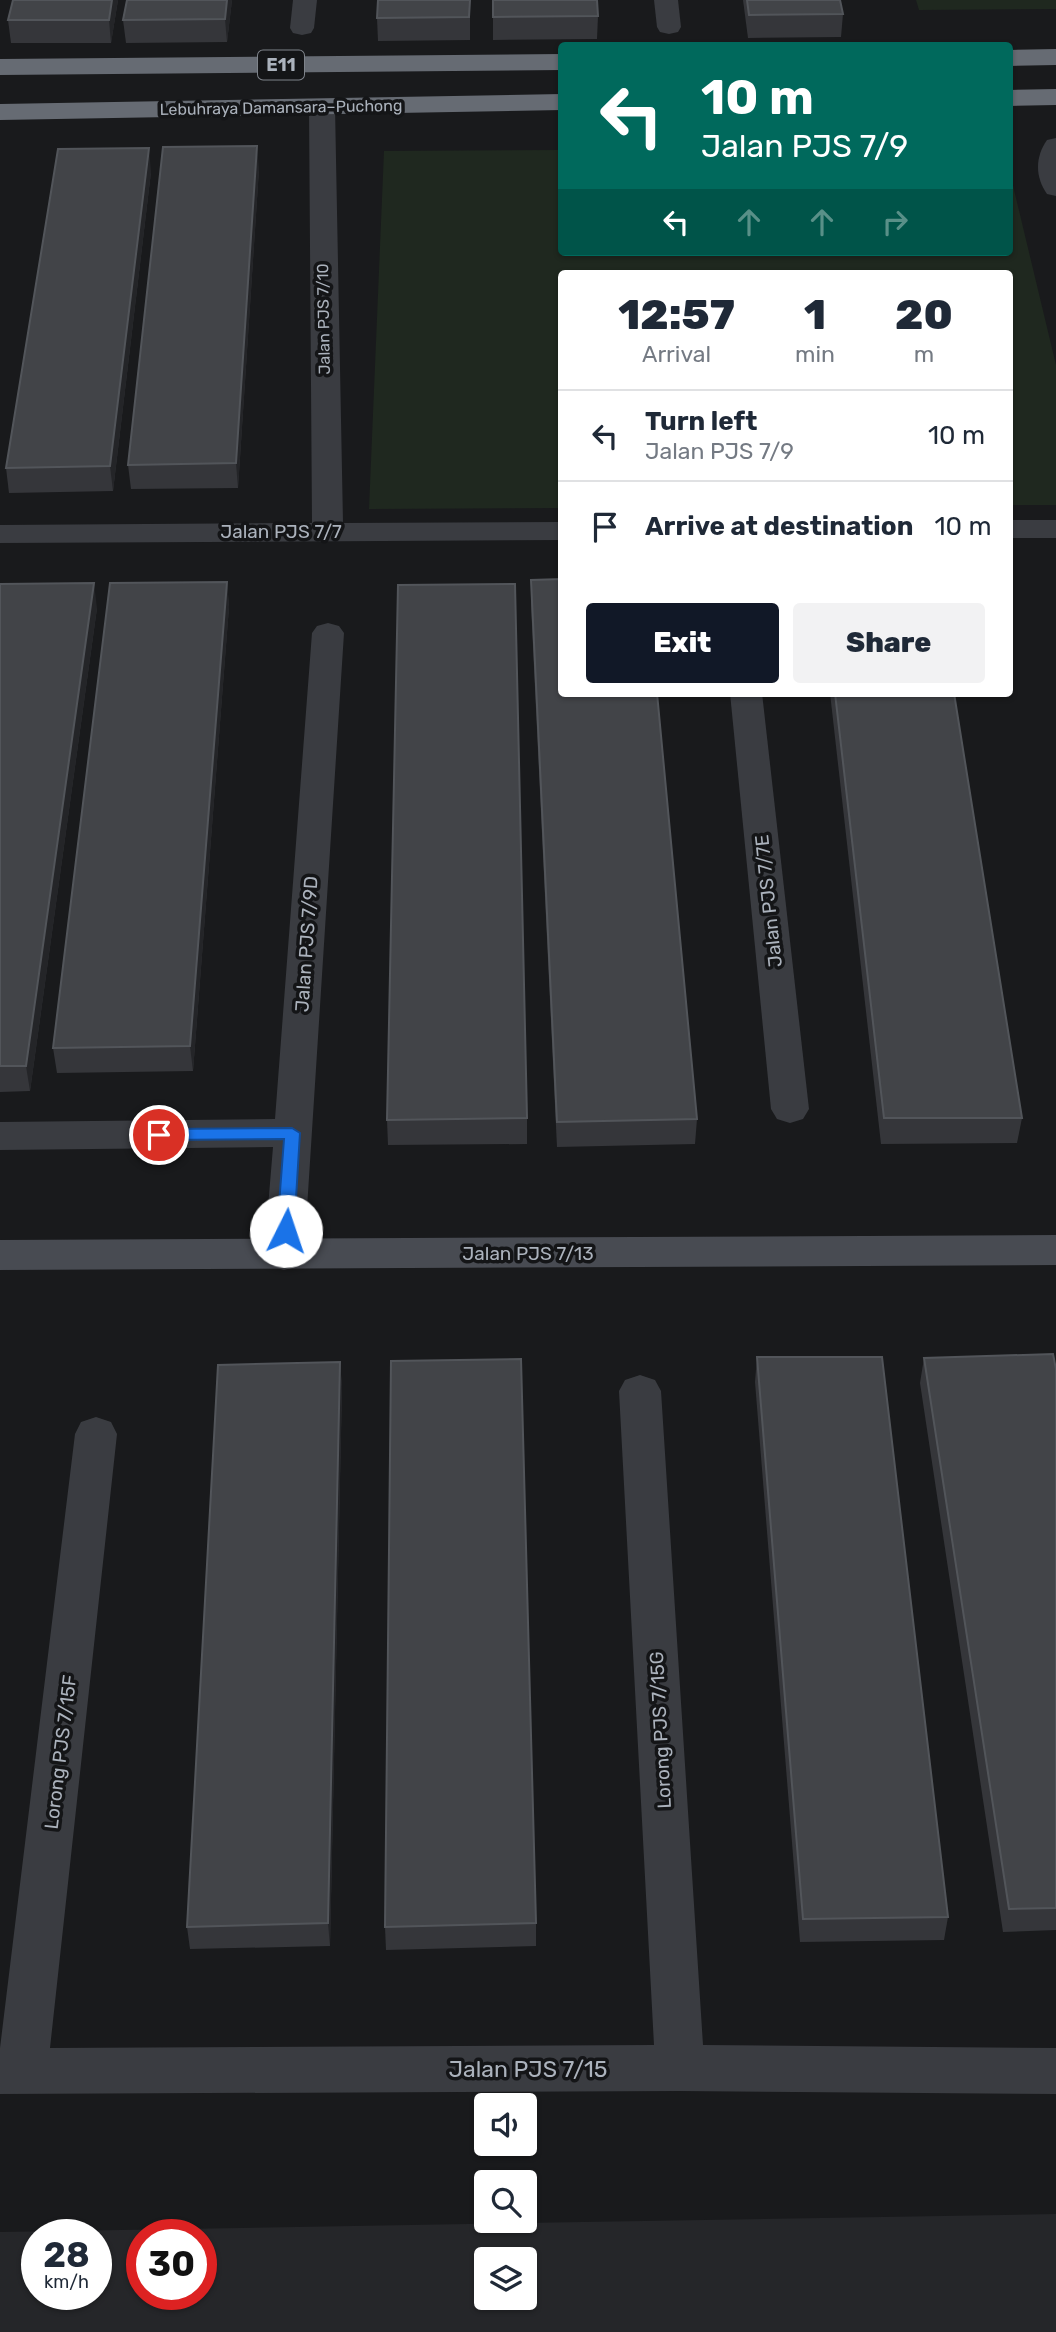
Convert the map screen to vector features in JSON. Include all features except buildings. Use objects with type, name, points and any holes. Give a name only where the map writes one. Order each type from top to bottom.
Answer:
[{"type":"highway","points":[[1013,58],[1056,57]]},
{"type":"highway","name":"E11","points":[[0,67],[558,62]]},
{"type":"highway","points":[[1013,98],[1056,97]]},
{"type":"highway","name":"Lebuhraya Damansara–Puchong","points":[[0,112],[558,102]]},
{"type":"highway","points":[[1013,116],[1056,116]]},
{"type":"street","points":[[302,28],[305,0]]},
{"type":"street","points":[[666,0],[668,27]]},
{"type":"street","name":"Jalan PJS 7/10","points":[[322,107],[320,174],[328,531]]},
{"type":"street","points":[[1056,146],[1050,163],[1056,188]]},
{"type":"street","points":[[1013,529],[1056,529]]},
{"type":"street","name":"Jalan PJS 7/7","points":[[0,534],[558,531]]},
{"type":"street","name":"Jalan PJS 7/9D","points":[[284,1255],[328,634]]},
{"type":"street","name":"Jalan PJS 7/7E","points":[[746,697],[790,1109]]},
{"type":"street","points":[[0,1136],[292,1133]]},
{"type":"street","name":"Jalan PJS 7/13","points":[[0,1255],[1056,1250]]},
{"type":"street","name":"Lorong PJS 7/15G","points":[[640,1391],[680,2068]]},
{"type":"street","name":"Lorong PJS 7/15F","points":[[11,2071],[96,1434]]},
{"type":"street","name":"Jalan PJS 7/15","points":[[11,2071],[680,2068],[1056,2071]]},
{"type":"shaded area","points":[[916,0],[1056,0],[1056,9],[919,10]]},
{"type":"shaded area","points":[[558,150],[558,256],[1013,256],[1013,186],[1056,365],[1056,505],[1013,505],[1013,270],[558,270],[558,508],[369,509],[384,151]]},
{"type":"shaded area","points":[[1056,2214],[1056,2332],[0,2332],[0,2232],[21,2232],[21,2310],[112,2310],[112,2230],[126,2230],[126,2310],[217,2310],[217,2228],[474,2224],[474,2233],[537,2233],[537,2223]]},
{"type":"route","points":[[159,1135],[292,1133],[286,1231]]}]
